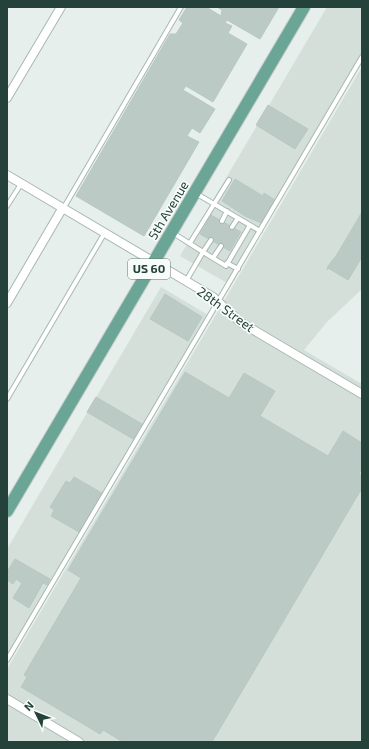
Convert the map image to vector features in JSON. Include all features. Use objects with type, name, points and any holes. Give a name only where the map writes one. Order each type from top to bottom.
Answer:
[{"type":"main road","name":"5th Avenue","points":[[7,511],[304,7]]},
{"type":"street","points":[[7,98],[61,7]]},
{"type":"street","name":"28th Street","points":[[7,175],[186,282],[218,302],[240,322],[362,394]]},
{"type":"street","points":[[7,303],[62,209]]},
{"type":"street","points":[[7,699],[79,742]]},
{"type":"lane","points":[[62,209],[182,7]]},
{"type":"lane","points":[[7,660],[362,57]]},
{"type":"lane","points":[[190,243],[229,180]]},
{"type":"lane","points":[[7,206],[21,184]]},
{"type":"lane","points":[[195,192],[260,231]]},
{"type":"lane","points":[[222,221],[227,211]]},
{"type":"lane","points":[[232,227],[238,218]]},
{"type":"lane","points":[[171,232],[226,266],[250,225]]},
{"type":"lane","points":[[7,399],[104,234]]},
{"type":"lane","points":[[186,282],[210,240]]},
{"type":"lane","points":[[213,258],[221,246]]},
{"type":"lane","points":[[227,263],[238,269]]},
{"type":"shaded area","points":[[327,7],[362,7],[362,54],[227,283],[180,256]]},
{"type":"shaded area","points":[[362,67],[362,289],[327,322],[304,350],[362,384],[362,742],[7,742],[7,669]]},
{"type":"shaded area","points":[[161,287],[208,315],[7,655],[7,549]]},
{"type":"building","points":[[187,7],[206,7],[221,16],[222,10],[217,7],[279,7],[260,39],[227,20],[225,23],[232,26],[228,33],[247,44],[213,102],[186,86],[183,90],[215,109],[200,133],[192,128],[187,136],[199,142],[144,236],[76,196],[170,34],[176,34],[183,23],[179,20]]},
{"type":"building","points":[[268,105],[308,129],[295,149],[256,125]]},
{"type":"building","points":[[235,179],[263,196],[264,193],[275,200],[261,223],[245,216],[222,201]]},
{"type":"building","points":[[362,212],[362,257],[348,280],[328,268],[327,270],[328,266],[336,256]]},
{"type":"building","points":[[211,215],[241,232],[230,251],[200,234]]},
{"type":"building","points":[[165,294],[202,317],[188,341],[150,319]]},
{"type":"building","points":[[185,372],[229,398],[244,373],[275,391],[260,416],[328,456],[343,431],[362,443],[362,469],[359,474],[362,476],[362,488],[212,742],[123,742],[103,730],[100,734],[21,687],[27,677],[24,675],[81,578],[68,570]]},
{"type":"building","points":[[96,397],[142,424],[133,439],[87,412]]},
{"type":"building","points":[[74,477],[102,493],[79,532],[51,516],[54,510],[50,507],[66,481],[70,483]]},
{"type":"building","points":[[15,559],[50,579],[47,585],[43,583],[29,608],[13,598],[22,583],[16,579],[13,584],[7,580],[9,575],[7,572]]}]
